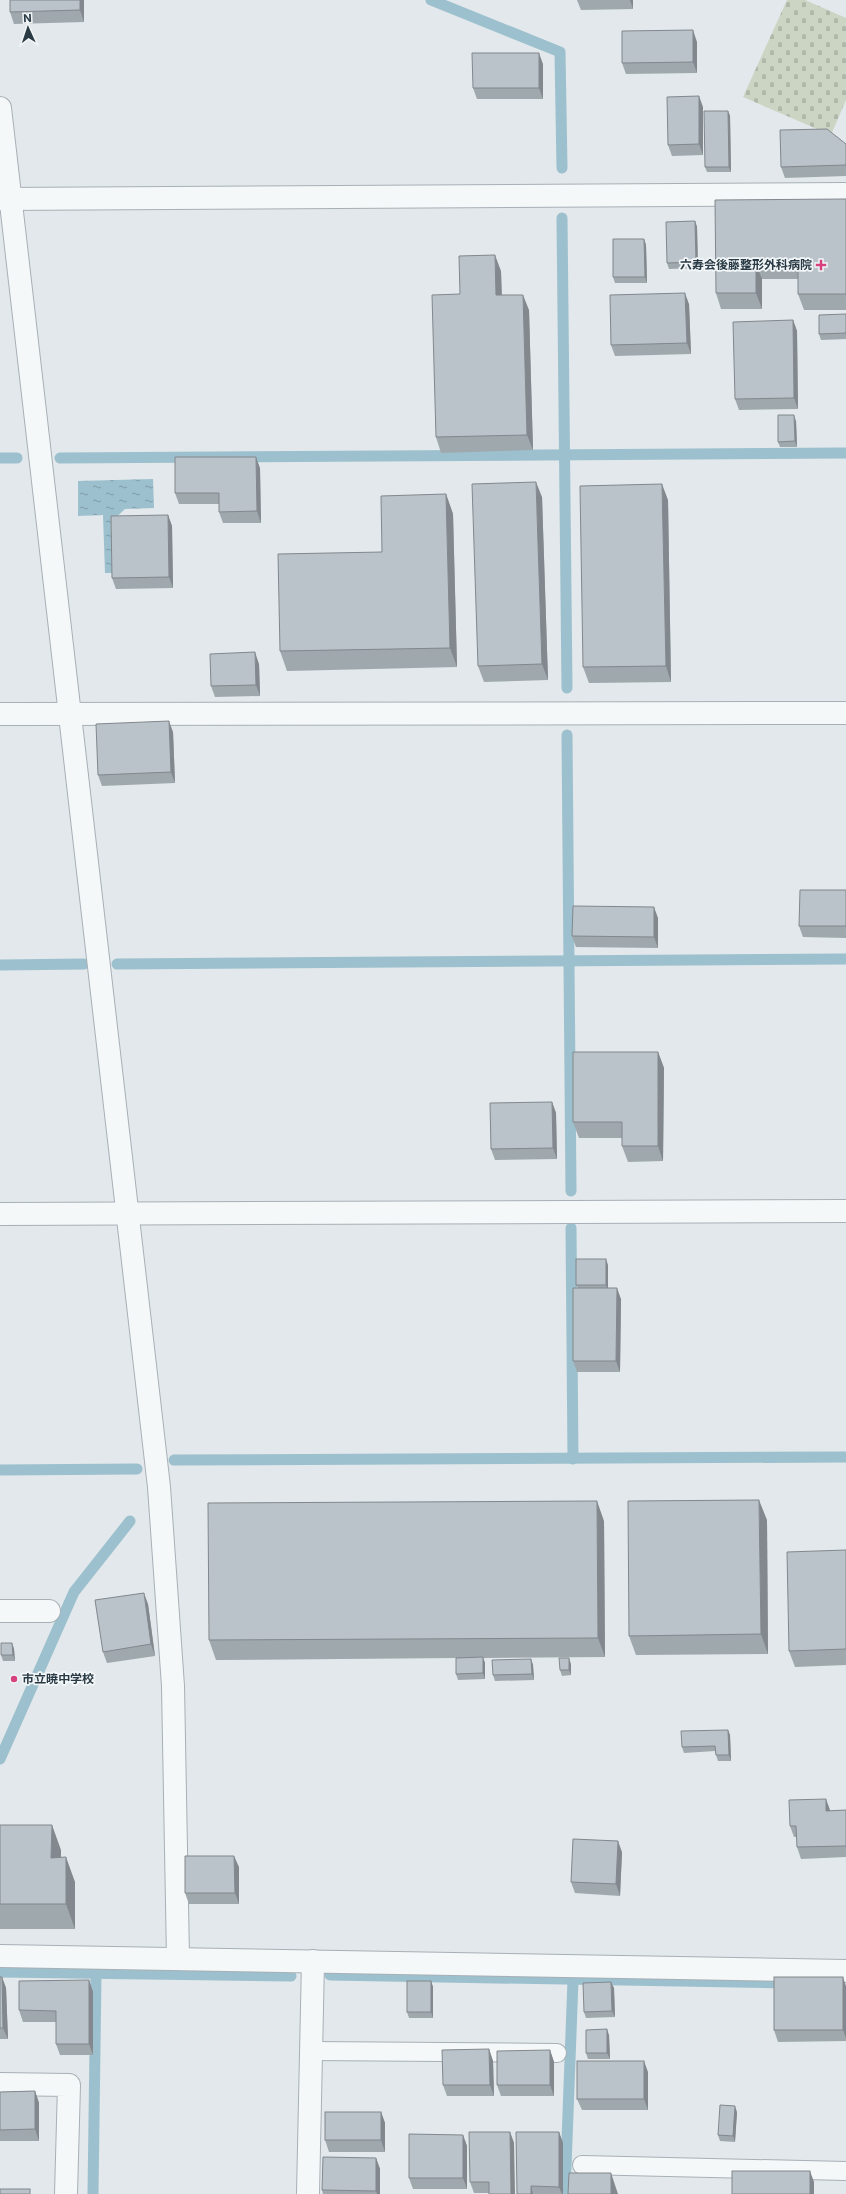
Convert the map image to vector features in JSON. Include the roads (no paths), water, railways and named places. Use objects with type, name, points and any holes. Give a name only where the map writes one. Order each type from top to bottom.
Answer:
[{"type":"street","points":[[0,108],[6,199],[159,1487],[173,1686],[178,1958]]},
{"type":"street","points":[[6,199],[846,194]]},
{"type":"street","points":[[0,714],[846,713]]},
{"type":"street","points":[[0,1214],[846,1210]]},
{"type":"street","points":[[0,1611],[49,1611]]},
{"type":"street","points":[[0,1956],[846,1971]]},
{"type":"street","points":[[308,2194],[313,1961]]},
{"type":"street","points":[[0,2084],[69,2085],[66,2194]]},
{"type":"lane","points":[[311,2052],[557,2053]]},
{"type":"lane","points":[[582,2165],[846,2171]]},
{"type":"water","points":[[153,479],[154,508],[125,509],[111,522],[113,573],[105,573],[103,515],[78,516],[78,481]]},
{"type":"waterway","points":[[431,0],[560,52],[562,168]]},
{"type":"waterway","points":[[562,218],[567,688]]},
{"type":"waterway","points":[[60,458],[846,453]]},
{"type":"waterway","points":[[0,458],[17,458]]},
{"type":"waterway","points":[[567,735],[571,1191]]},
{"type":"waterway","points":[[117,964],[846,959]]},
{"type":"waterway","points":[[0,965],[84,964]]},
{"type":"waterway","points":[[571,1228],[573,1459]]},
{"type":"waterway","points":[[174,1460],[846,1457]]},
{"type":"waterway","points":[[0,1470],[137,1469]]},
{"type":"waterway","points":[[0,1759],[74,1592],[130,1521]]},
{"type":"waterway","points":[[0,1972],[291,1976]]},
{"type":"waterway","points":[[93,2194],[96,1973]]},
{"type":"waterway","points":[[330,1975],[787,1983]]},
{"type":"waterway","points":[[565,2194],[573,1980]]},
{"type":"place","name":"六寿会後藤整形外科病院","points":[[821,265]]},
{"type":"place","name":"市立暁中学校","points":[[14,1679]]}]
